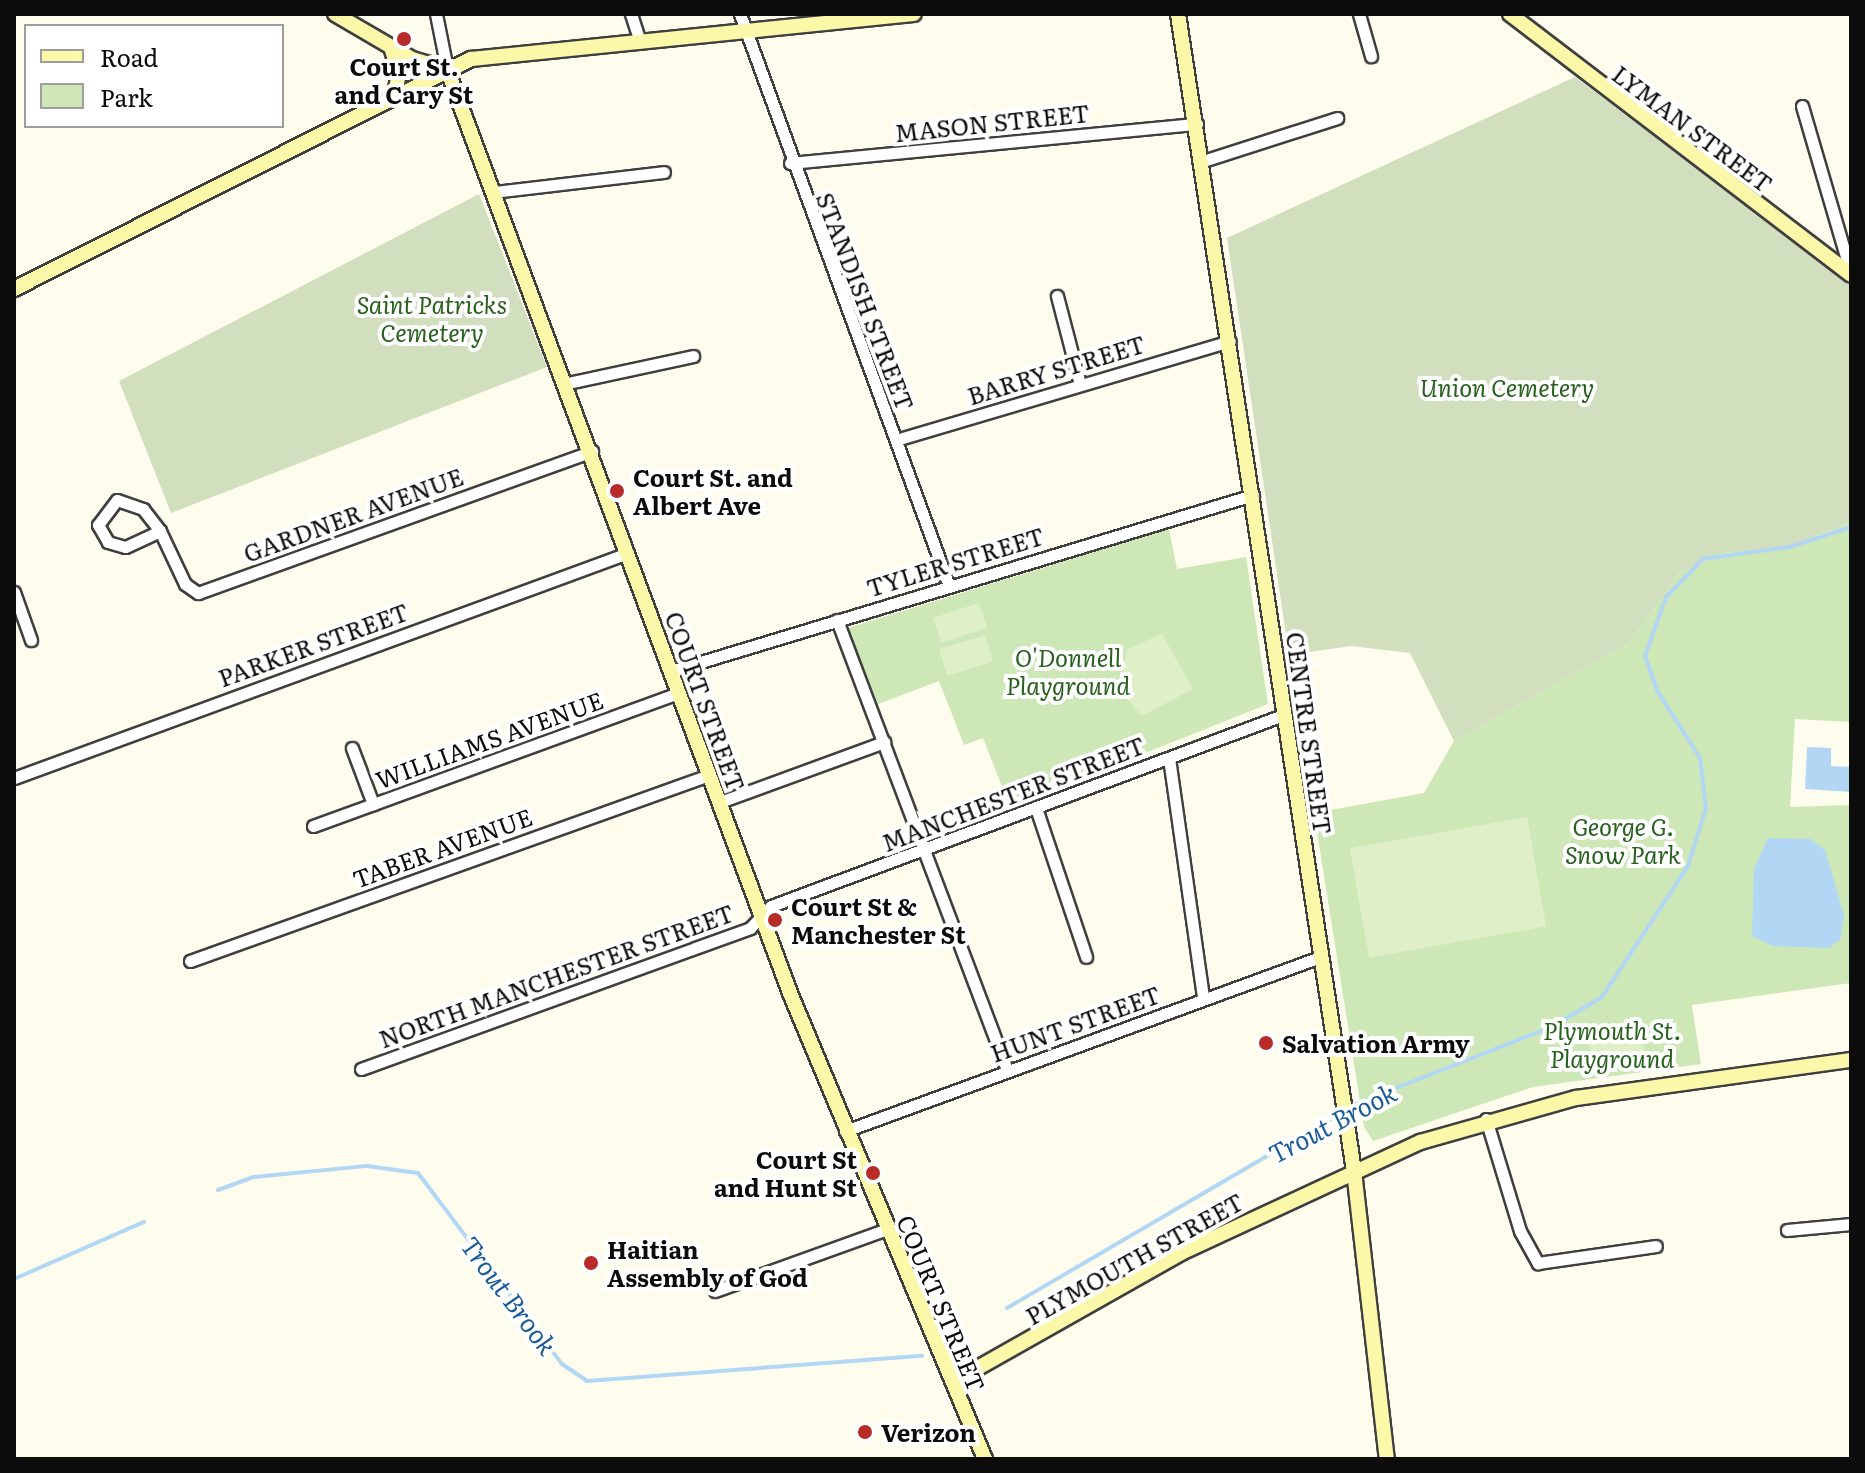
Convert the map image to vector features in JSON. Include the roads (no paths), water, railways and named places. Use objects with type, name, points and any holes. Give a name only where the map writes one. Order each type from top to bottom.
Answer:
[{"type":"main road","points":[[335,14],[391,46],[447,69]]},
{"type":"main road","points":[[14,289],[395,93],[471,59],[914,14]]},
{"type":"main road","name":"CENTRE STREET","points":[[1178,14],[1203,161],[1283,715],[1354,1171],[1387,1459]]},
{"type":"main road","name":"LYMAN STREET","points":[[1510,14],[1851,275]]},
{"type":"main road","points":[[391,46],[399,70],[395,93]]},
{"type":"main road","name":"COURT STREET","points":[[447,69],[568,383],[709,775],[845,1131],[985,1459]]},
{"type":"main road","name":"PLYMOUTH STREET","points":[[953,1382],[1181,1253],[1354,1171],[1486,1119],[1576,1098],[1851,1060]]},
{"type":"street","points":[[436,14],[447,69]]},
{"type":"street","points":[[631,14],[640,41]]},
{"type":"street","name":"STANDISH STREET","points":[[740,14],[743,31],[790,163],[949,586]]},
{"type":"street","points":[[1359,14],[1371,56]]},
{"type":"street","points":[[1802,106],[1851,275]]},
{"type":"street","points":[[1203,161],[1337,118]]},
{"type":"street","name":"MASON STREET","points":[[790,163],[1197,124]]},
{"type":"street","points":[[494,192],[664,172]]},
{"type":"street","points":[[1057,296],[1080,384]]},
{"type":"street","name":"BARRY STREET","points":[[896,440],[1230,341]]},
{"type":"street","points":[[568,383],[693,356]]},
{"type":"street","name":"GARDNER AVENUE","points":[[160,531],[185,584],[198,593],[592,451]]},
{"type":"street","name":"TYLER STREET","points":[[671,671],[1253,495]]},
{"type":"street","points":[[117,500],[143,509],[160,531],[125,547],[108,542],[98,525],[117,500]]},
{"type":"street","name":"PARKER STREET","points":[[14,778],[628,553]]},
{"type":"street","points":[[14,592],[31,640]]},
{"type":"street","points":[[837,620],[1007,1071]]},
{"type":"street","name":"WILLIAMS AVENUE","points":[[313,826],[679,693]]},
{"type":"street","name":"MANCHESTER STREET","points":[[762,916],[771,906],[925,852],[1283,715]]},
{"type":"street","points":[[720,802],[884,742]]},
{"type":"street","points":[[352,748],[373,804]]},
{"type":"street","points":[[1169,758],[1203,998]]},
{"type":"street","name":"TABER AVENUE","points":[[190,961],[709,775]]},
{"type":"street","points":[[1036,808],[1086,957]]},
{"type":"street","name":"NORTH MANCHESTER STREET","points":[[361,1069],[750,928],[762,916]]},
{"type":"street","name":"HUNT STREET","points":[[845,1131],[1320,957]]},
{"type":"street","points":[[1486,1119],[1520,1231],[1538,1263],[1656,1246]]},
{"type":"street","points":[[1787,1230],[1851,1224]]},
{"type":"street","points":[[715,1291],[887,1229]]},
{"type":"water","points":[[1807,747],[1831,748],[1831,766],[1851,767],[1851,792],[1805,789]]},
{"type":"water","points":[[1768,838],[1811,839],[1825,850],[1844,915],[1840,940],[1829,948],[1773,946],[1752,936],[1754,869]]},
{"type":"waterway","name":"Trout Brook","points":[[1007,1308],[1358,1103],[1553,1026],[1602,997],[1688,866],[1706,808],[1700,758],[1658,692],[1645,656],[1666,597],[1703,559],[1790,547],[1851,527]]},
{"type":"waterway","name":"Trout Brook","points":[[218,1190],[254,1177],[367,1166],[418,1173],[562,1364],[587,1381],[922,1356]]},
{"type":"waterway","name":"Trout Brook","points":[[14,1279],[144,1222]]},
{"type":"place","name":"Court St. and Cary St","points":[[404,39]]},
{"type":"place","name":"Court St. and Albert Ave","points":[[617,491]]},
{"type":"place","name":"Court St & Manchester St","points":[[775,920]]},
{"type":"place","name":"Salvation Army","points":[[1266,1043]]},
{"type":"place","name":"Court St and Hunt St","points":[[873,1173]]},
{"type":"place","name":"Haitian Assembly of God","points":[[591,1263]]},
{"type":"place","name":"Verizon","points":[[865,1432]]},
{"type":"park label","name":"Saint Patricks Cemetery","points":[[432,318]]},
{"type":"park label","name":"Union Cemetery","points":[[1507,387]]},
{"type":"park label","name":"O'Donnell Playground","points":[[1068,671]]},
{"type":"park label","name":"George G. Snow Park","points":[[1623,840]]},
{"type":"park label","name":"Plymouth St. Playground","points":[[1612,1044]]}]
